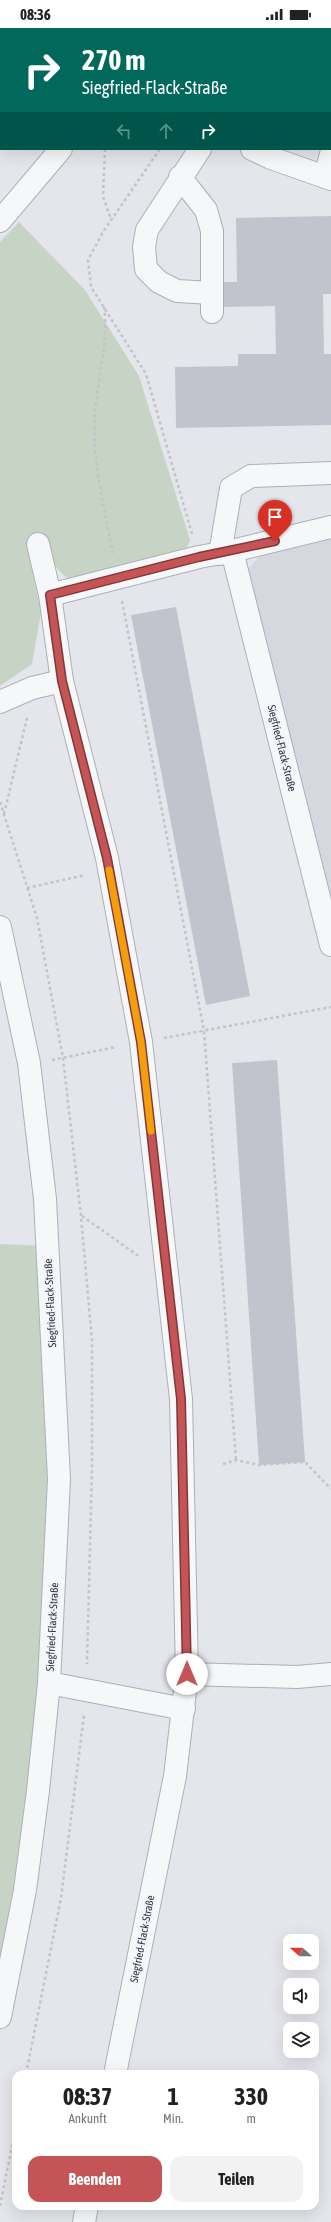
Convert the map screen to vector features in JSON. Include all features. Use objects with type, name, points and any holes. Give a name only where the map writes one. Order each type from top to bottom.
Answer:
[{"type":"street","points":[[0,221],[60,150]]},
{"type":"street","points":[[180,178],[206,210],[212,230],[212,303],[177,291],[159,282],[146,269],[144,247],[146,230],[180,178],[199,150]]},
{"type":"street","points":[[254,150],[271,158],[328,178],[331,154]]},
{"type":"street","points":[[226,552],[231,488],[251,476],[331,473]]},
{"type":"street","points":[[50,595],[199,557],[331,527]]},
{"type":"street","name":"Siegfried-Flack-Straße","points":[[38,544],[50,595],[62,681],[77,734],[109,870],[141,1042],[181,1399],[187,1674],[184,1709],[175,1776],[116,2070]]},
{"type":"street","name":"Siegfried-Flack-Straße","points":[[226,552],[283,755],[331,945]]},
{"type":"street","points":[[0,702],[32,688],[62,681]]},
{"type":"street","name":"Siegfried-Flack-Straße","points":[[0,927],[29,1063],[45,1199],[59,1479],[49,1683],[38,1791],[25,1890],[0,2017]]},
{"type":"street","points":[[187,1674],[298,1677],[331,1674]]},
{"type":"street","name":"Siegfried-Flack-Straße","points":[[49,1683],[184,1709]]},
{"type":"street","points":[[84,2222],[86,2210]]},
{"type":"path","points":[[105,150],[104,196],[111,220]]},
{"type":"path","points":[[159,150],[111,220],[88,260],[91,287],[146,374],[199,557]]},
{"type":"path","points":[[104,307],[102,359],[95,414],[95,446],[98,479],[204,1031],[236,1460]]},
{"type":"path","points":[[4,815],[21,747],[32,688]]},
{"type":"path","points":[[27,888],[109,870]]},
{"type":"path","points":[[29,1063],[331,1007]]},
{"type":"path","points":[[81,1216],[168,1276]]},
{"type":"path","points":[[223,1464],[236,1460],[259,1465],[304,1462],[331,1489]]},
{"type":"path","points":[[0,2206],[12,2146]]},
{"type":"shaded area","points":[[331,536],[331,907],[247,570],[261,555]]},
{"type":"green space","points":[[19,222],[85,290],[139,376],[190,540],[185,551],[76,582],[58,570],[51,554],[48,539],[27,545],[41,613],[32,664],[0,686],[0,242]]},
{"type":"green space","points":[[0,1244],[47,1246],[52,1614],[0,2017]]},
{"type":"building","points":[[331,216],[331,294],[323,294],[324,354],[331,354],[331,425],[176,428],[175,367],[238,366],[238,354],[276,354],[275,306],[224,307],[224,282],[237,282],[236,218]]},
{"type":"building","points":[[176,607],[250,996],[206,1005],[131,615]]},
{"type":"building","points":[[277,1060],[305,1462],[259,1465],[232,1063]]},
{"type":"slow traffic","points":[[109,870],[141,1042],[151,1131]]},
{"type":"route","points":[[187,1674],[187,1614],[181,1399],[141,1042],[107,858],[77,734],[62,681],[50,595],[199,557],[275,541]]}]
